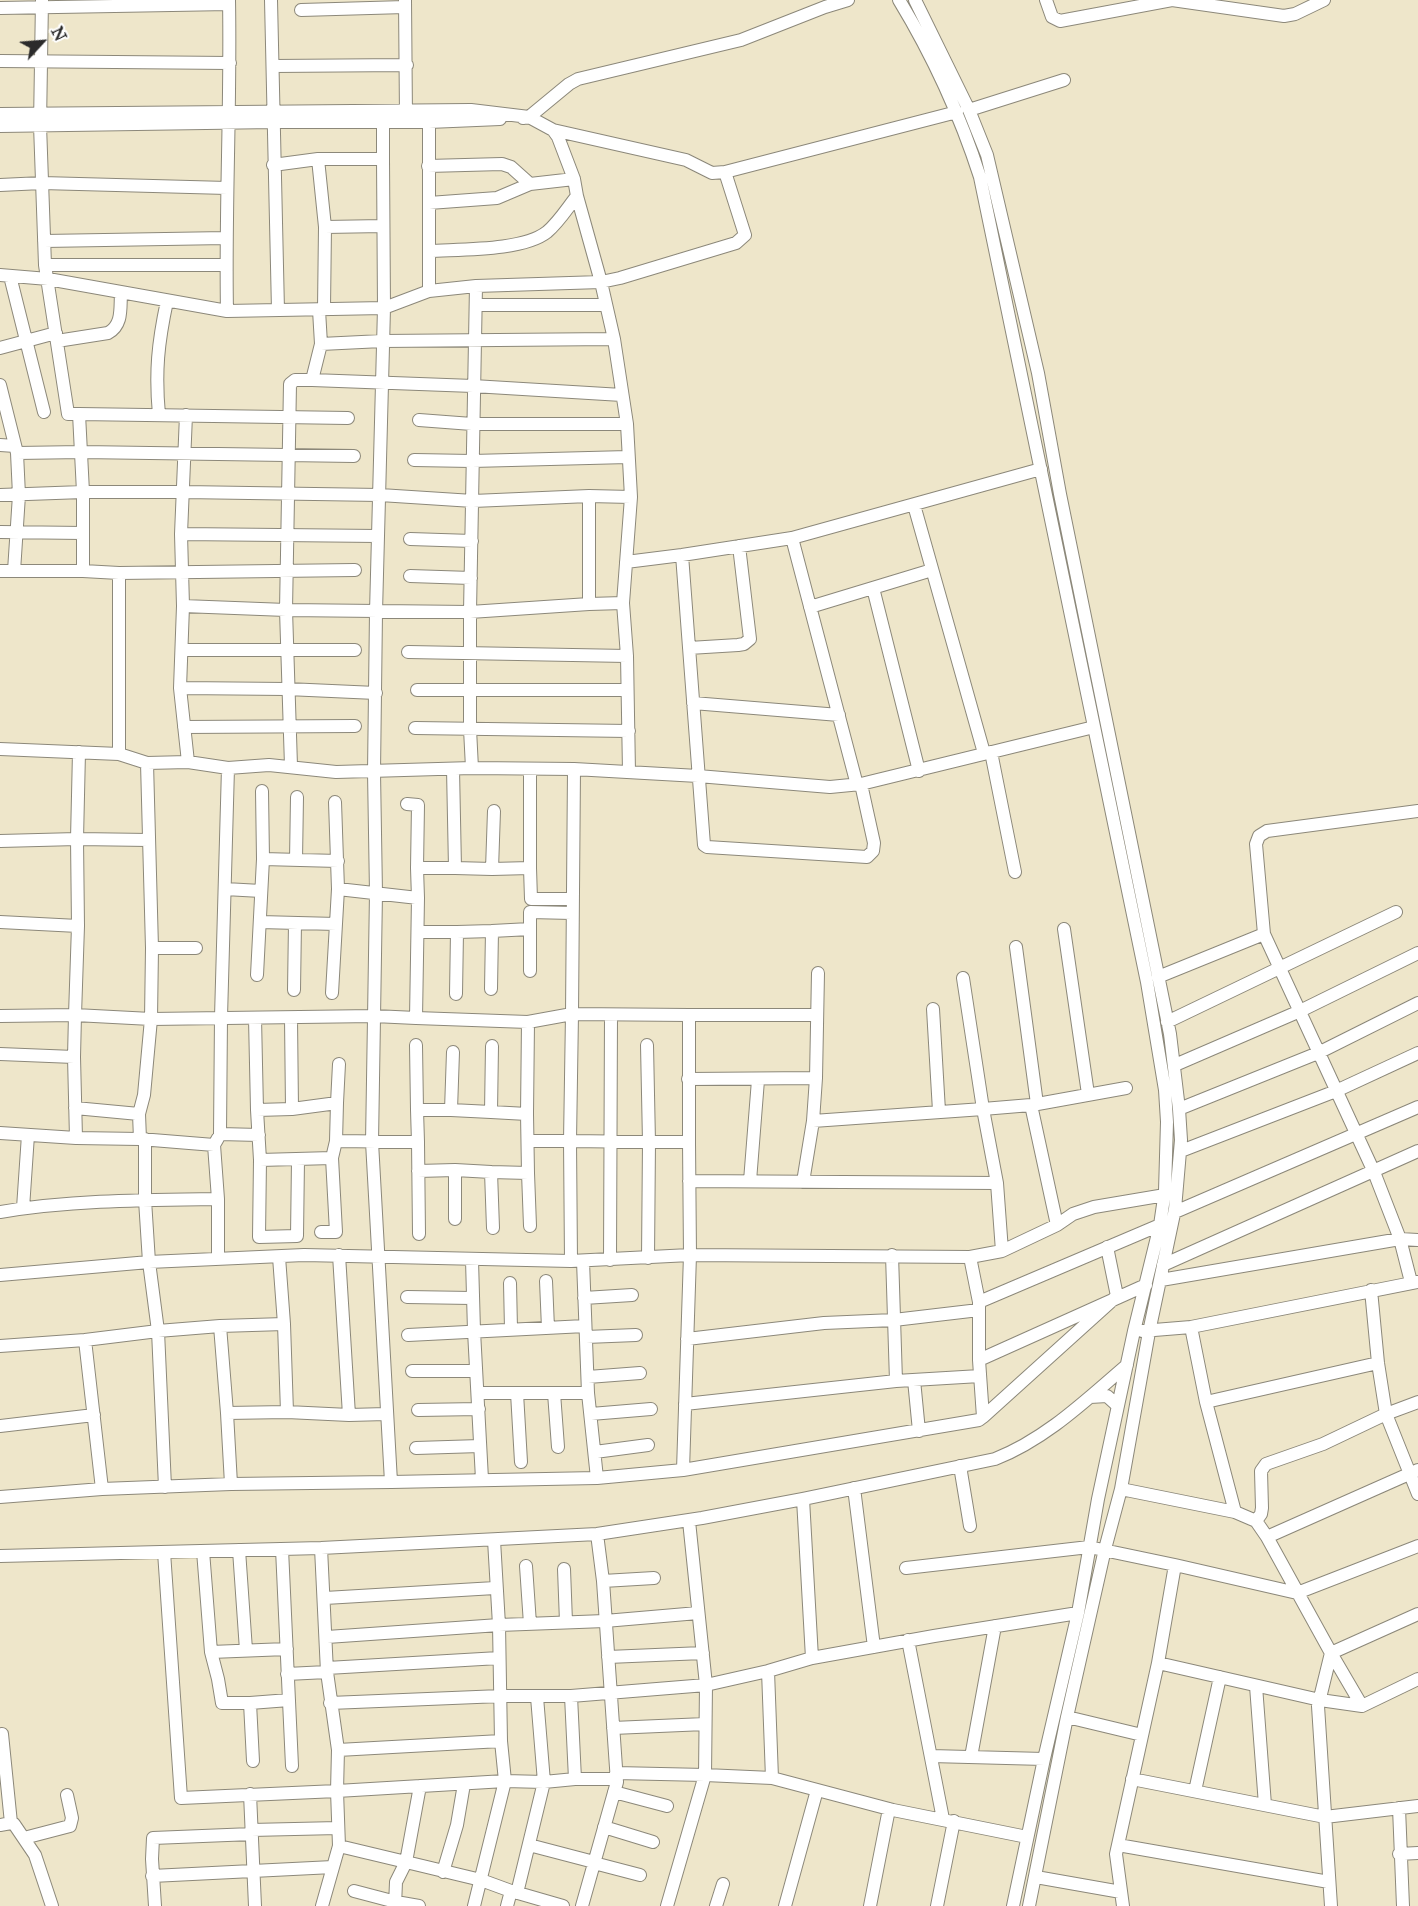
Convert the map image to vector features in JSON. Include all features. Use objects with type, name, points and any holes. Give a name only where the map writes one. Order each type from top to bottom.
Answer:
[{"type":"street","points":[[271,0],[278,310]]},
{"type":"street","points":[[274,116],[383,121],[406,116],[429,122],[529,117],[578,79],[741,40],[848,0]]},
{"type":"street","points":[[900,0],[987,155],[1038,373],[1060,494],[1167,1022],[1175,1065],[1179,1109],[1181,1151],[1174,1212],[1149,1332],[1121,1489],[1067,1717],[1029,1906]]},
{"type":"street","points":[[915,0],[963,111],[981,177],[1147,982],[1165,1090],[1167,1132],[1165,1195],[1160,1225],[1134,1331],[1089,1547],[1078,1613],[1013,1906]]},
{"type":"street","points":[[1046,0],[1053,18],[1060,21],[1172,0],[1284,16],[1295,14],[1324,0]]},
{"type":"street","points":[[0,8],[42,4],[229,2],[227,311]]},
{"type":"street","points":[[42,4],[40,119],[45,265],[68,414],[348,418]]},
{"type":"street","points":[[301,10],[405,4],[406,116]]},
{"type":"street","points":[[0,61],[230,63]]},
{"type":"street","points":[[273,66],[407,65]]},
{"type":"street","points":[[0,114],[40,119],[406,116],[471,110],[529,117],[553,130],[686,160],[712,172],[725,172],[963,111],[1064,80]]},
{"type":"street","points":[[0,126],[40,119]]},
{"type":"street","points":[[383,121],[384,308],[376,612],[376,893],[372,1142],[391,1482]]},
{"type":"street","points":[[429,122],[429,291]]},
{"type":"street","points":[[553,130],[558,137],[574,179],[601,282],[615,339],[627,424],[632,496],[623,603],[627,656],[629,772]]},
{"type":"street","points":[[273,165],[318,159],[383,159]]},
{"type":"street","points":[[312,380],[321,344],[325,227],[318,159]]},
{"type":"street","points":[[428,166],[502,164],[511,167],[530,184]]},
{"type":"street","points":[[44,412],[27,341],[5,275],[48,279],[227,311],[384,308],[429,291],[476,286],[601,282],[635,274],[736,243],[742,239],[745,235],[725,172]]},
{"type":"street","points":[[429,203],[500,197],[530,184],[574,179]]},
{"type":"street","points":[[0,185],[42,183],[226,188]]},
{"type":"street","points":[[429,251],[511,245],[530,241],[550,229],[577,196]]},
{"type":"street","points":[[325,227],[383,226]]},
{"type":"street","points":[[44,241],[226,238]]},
{"type":"street","points":[[45,265],[226,265]]},
{"type":"street","points":[[472,768],[470,612],[476,286]]},
{"type":"street","points":[[0,348],[27,341],[108,333],[118,324],[121,292]]},
{"type":"street","points":[[159,415],[156,364],[158,340],[167,301]]},
{"type":"street","points":[[477,305],[606,305]]},
{"type":"street","points":[[321,344],[382,341],[615,339]]},
{"type":"street","points":[[291,766],[286,650],[286,570],[291,381],[473,386],[622,395]]},
{"type":"street","points":[[0,385],[16,449],[19,495],[14,571]]},
{"type":"street","points":[[79,414],[82,452],[83,571]]},
{"type":"street","points":[[186,415],[181,534],[183,606],[180,688],[188,762]]},
{"type":"street","points":[[419,420],[472,424],[627,424]]},
{"type":"street","points":[[0,445],[16,449],[82,452],[354,456]]},
{"type":"street","points":[[414,460],[472,461],[628,457]]},
{"type":"street","points":[[626,562],[792,538],[1041,469]]},
{"type":"street","points":[[0,495],[184,492],[380,495],[473,501],[632,496]]},
{"type":"street","points":[[589,496],[589,604]]},
{"type":"street","points":[[914,505],[987,752],[1015,872]]},
{"type":"street","points":[[0,532],[83,533]]},
{"type":"street","points":[[181,534],[378,537]]},
{"type":"street","points":[[682,555],[702,842],[705,846],[864,857],[873,851],[874,843],[792,538]]},
{"type":"street","points":[[410,539],[472,541]]},
{"type":"street","points":[[689,648],[738,645],[750,639],[739,546]]},
{"type":"street","points":[[0,571],[119,573],[355,570]]},
{"type":"street","points":[[810,607],[932,570]]},
{"type":"street","points":[[119,573],[119,754]]},
{"type":"street","points":[[410,576],[471,578]]},
{"type":"street","points":[[873,588],[919,771]]},
{"type":"street","points":[[183,606],[376,612],[470,612],[623,603]]},
{"type":"street","points":[[182,650],[355,650]]},
{"type":"street","points":[[408,652],[627,656]]},
{"type":"street","points":[[180,688],[287,688],[376,693]]},
{"type":"street","points":[[417,690],[627,690]]},
{"type":"street","points":[[693,703],[838,715]]},
{"type":"street","points":[[184,727],[355,726]]},
{"type":"street","points":[[415,728],[628,732]]},
{"type":"street","points":[[0,749],[119,754],[147,763],[188,762],[228,768],[269,765],[336,772],[472,768],[574,769],[830,787],[859,784],[919,771],[987,752],[1094,728]]},
{"type":"street","points":[[76,1138],[74,1057],[78,926],[76,838],[80,752]]},
{"type":"street","points":[[147,763],[152,948],[151,1019],[144,1095],[139,1114],[143,1139],[149,1262],[158,1331],[165,1486]]},
{"type":"street","points":[[218,1258],[217,1140],[228,768]]},
{"type":"street","points":[[453,769],[455,868]]},
{"type":"street","points":[[530,769],[531,899],[572,899]]},
{"type":"street","points":[[574,769],[570,1142],[577,1261],[584,1298],[588,1393],[597,1478]]},
{"type":"street","points":[[257,975],[263,859],[262,791]]},
{"type":"street","points":[[296,860],[297,797]]},
{"type":"street","points":[[332,993],[338,889],[336,802]]},
{"type":"street","points":[[407,804],[418,805],[416,1018]]},
{"type":"street","points":[[492,869],[494,811]]},
{"type":"street","points":[[1134,1331],[1149,1332],[1191,1327],[1415,1282],[1374,1172],[1264,934],[1256,844],[1259,836],[1267,831],[1418,811]]},
{"type":"street","points":[[0,841],[76,838],[149,840]]},
{"type":"street","points":[[263,859],[338,861]]},
{"type":"street","points":[[417,868],[530,868]]},
{"type":"street","points":[[338,889],[418,898]]},
{"type":"street","points":[[225,890],[261,891]]},
{"type":"street","points":[[530,971],[530,912],[572,913]]},
{"type":"street","points":[[1167,1022],[1396,912]]},
{"type":"street","points":[[0,922],[78,926]]},
{"type":"street","points":[[260,922],[336,924]]},
{"type":"street","points":[[294,990],[295,923]]},
{"type":"street","points":[[418,932],[530,929]]},
{"type":"street","points":[[1064,929],[1088,1094]]},
{"type":"street","points":[[491,989],[492,931]]},
{"type":"street","points":[[456,994],[457,932]]},
{"type":"street","points":[[1158,977],[1264,934]]},
{"type":"street","points":[[1017,946],[1034,1104],[1057,1225]]},
{"type":"street","points":[[152,948],[196,948]]},
{"type":"street","points":[[1175,1065],[1300,1011],[1418,953]]},
{"type":"street","points":[[803,1182],[813,1121],[818,973]]},
{"type":"street","points":[[963,978],[997,1183],[1002,1251]]},
{"type":"street","points":[[1179,1109],[1318,1053],[1418,1004]]},
{"type":"street","points":[[933,1010],[939,1112]]},
{"type":"street","points":[[0,1016],[75,1015],[151,1019],[374,1017],[528,1022],[572,1014],[817,1015]]},
{"type":"street","points":[[610,1015],[610,1260]]},
{"type":"street","points":[[683,1470],[690,1255],[689,1015]]},
{"type":"street","points":[[291,1017],[292,1109]]},
{"type":"street","points":[[255,1018],[260,1160],[259,1237],[297,1236],[298,1160]]},
{"type":"street","points":[[528,1022],[527,1114],[530,1226]]},
{"type":"street","points":[[416,1045],[419,1234]]},
{"type":"street","points":[[647,1045],[648,1258]]},
{"type":"street","points":[[491,1112],[492,1046]]},
{"type":"street","points":[[451,1110],[453,1052]]},
{"type":"street","points":[[1181,1151],[1336,1090],[1418,1053]]},
{"type":"street","points":[[0,1054],[74,1057]]},
{"type":"street","points":[[321,1232],[336,1232],[332,1158],[336,1141],[339,1064]]},
{"type":"street","points":[[688,1080],[816,1078]]},
{"type":"street","points":[[750,1181],[758,1080]]},
{"type":"street","points":[[813,1121],[1034,1104],[1126,1088]]},
{"type":"street","points":[[257,1110],[292,1109],[337,1103]]},
{"type":"street","points":[[1174,1212],[1418,1107]]},
{"type":"street","points":[[75,1108],[139,1114]]},
{"type":"street","points":[[417,1110],[527,1114]]},
{"type":"street","points":[[0,1133],[76,1138],[217,1140],[258,1136]]},
{"type":"street","points":[[23,1208],[28,1135]]},
{"type":"street","points":[[336,1141],[418,1142]]},
{"type":"street","points":[[528,1141],[689,1142]]},
{"type":"street","points":[[1163,1265],[1418,1151]]},
{"type":"street","points":[[260,1160],[332,1158]]},
{"type":"street","points":[[455,1170],[455,1219]]},
{"type":"street","points":[[418,1171],[528,1173]]},
{"type":"street","points":[[491,1172],[494,1228]]},
{"type":"street","points":[[689,1181],[997,1183]]},
{"type":"street","points":[[0,1275],[149,1262],[304,1255],[577,1261],[690,1255],[970,1257],[1002,1251],[1057,1225],[1073,1214],[1094,1207],[1165,1195]]},
{"type":"street","points":[[0,1212],[23,1208],[145,1200],[218,1199]]},
{"type":"street","points":[[687,1339],[824,1323],[894,1320],[979,1306],[1160,1225]]},
{"type":"street","points":[[1161,1280],[1400,1239],[1418,1240]]},
{"type":"street","points":[[1107,1247],[1117,1296]]},
{"type":"street","points":[[339,1255],[349,1415]]},
{"type":"street","points":[[892,1255],[896,1381]]},
{"type":"street","points":[[279,1257],[287,1412]]},
{"type":"street","points":[[970,1257],[979,1306],[979,1360],[983,1417]]},
{"type":"street","points":[[472,1260],[482,1479]]},
{"type":"street","points":[[546,1281],[549,1328]]},
{"type":"street","points":[[510,1283],[512,1329]]},
{"type":"street","points":[[979,1360],[1117,1296],[1146,1285]]},
{"type":"street","points":[[1371,1290],[1378,1363],[1386,1414],[1413,1472],[1418,1494]]},
{"type":"street","points":[[584,1298],[632,1295]]},
{"type":"street","points":[[0,1497],[165,1486],[597,1478],[683,1470],[975,1421],[983,1417],[1117,1296]]},
{"type":"street","points":[[406,1297],[472,1298]]},
{"type":"street","points":[[0,1346],[220,1326],[284,1324]]},
{"type":"street","points":[[220,1326],[231,1484]]},
{"type":"street","points":[[1191,1327],[1206,1402],[1234,1512]]},
{"type":"street","points":[[408,1335],[549,1328],[636,1335]]},
{"type":"street","points":[[85,1340],[102,1489]]},
{"type":"street","points":[[1206,1402],[1378,1363]]},
{"type":"street","points":[[0,1556],[321,1548],[494,1540],[597,1534],[689,1521],[995,1459],[1028,1444],[1051,1428],[1127,1365]]},
{"type":"street","points":[[412,1371],[476,1371]]},
{"type":"street","points":[[588,1377],[640,1373]]},
{"type":"street","points":[[685,1404],[896,1381],[980,1376]]},
{"type":"street","points":[[914,1380],[919,1431]]},
{"type":"street","points":[[478,1393],[588,1393]]},
{"type":"street","points":[[517,1393],[521,1462]]},
{"type":"street","points":[[554,1393],[558,1447]]},
{"type":"street","points":[[1090,1397],[1107,1396],[1118,1406]]},
{"type":"street","points":[[1256,1521],[1261,1514],[1261,1476],[1266,1464],[1323,1444],[1386,1414],[1418,1402]]},
{"type":"street","points":[[418,1410],[479,1409]]},
{"type":"street","points":[[591,1414],[651,1409]]},
{"type":"street","points":[[227,1413],[386,1414]]},
{"type":"street","points":[[0,1426],[94,1415]]},
{"type":"street","points":[[595,1452],[648,1445]]},
{"type":"street","points":[[416,1448],[480,1446]]},
{"type":"street","points":[[960,1466],[970,1527]]},
{"type":"street","points":[[1267,1537],[1413,1472]]},
{"type":"street","points":[[854,1488],[874,1647]]},
{"type":"street","points":[[1121,1489],[1234,1512],[1256,1521],[1362,1706]]},
{"type":"street","points":[[804,1499],[813,1658]]},
{"type":"street","points":[[666,1906],[705,1775],[706,1685],[689,1521]]},
{"type":"street","points":[[582,1906],[614,1792],[616,1776],[603,1581],[597,1534]]},
{"type":"street","points":[[474,1906],[505,1781],[501,1741],[499,1625],[495,1588],[494,1540]]},
{"type":"street","points":[[906,1568],[1089,1547],[1175,1564],[1297,1593],[1418,1546]]},
{"type":"street","points":[[321,1548],[327,1670],[338,1750],[339,1846],[322,1906]]},
{"type":"street","points":[[282,1549],[292,1766]]},
{"type":"street","points":[[239,1550],[246,1650]]},
{"type":"street","points":[[203,1551],[211,1652],[222,1703],[289,1700]]},
{"type":"street","points":[[164,1552],[181,1798],[505,1781],[544,1782],[616,1776],[705,1775],[772,1778],[890,1809],[1027,1837]]},
{"type":"street","points":[[1123,1906],[1116,1854],[1158,1663],[1175,1564]]},
{"type":"street","points":[[526,1566],[530,1624]]},
{"type":"street","points":[[564,1569],[566,1622]]},
{"type":"street","points":[[603,1581],[654,1578]]},
{"type":"street","points":[[325,1598],[495,1588]]},
{"type":"street","points":[[327,1637],[499,1625],[605,1621],[698,1613]]},
{"type":"street","points":[[330,1703],[501,1696],[571,1696],[706,1685],[813,1658],[908,1640],[1078,1613]]},
{"type":"street","points":[[1331,1653],[1418,1614]]},
{"type":"street","points":[[971,1757],[994,1626]]},
{"type":"street","points":[[908,1640],[931,1756],[949,1820],[937,1906]]},
{"type":"street","points":[[211,1652],[287,1649]]},
{"type":"street","points":[[608,1657],[703,1653]]},
{"type":"street","points":[[1331,1653],[1318,1706],[1331,1906]]},
{"type":"street","points":[[287,1674],[499,1658]]},
{"type":"street","points":[[1158,1663],[1320,1700],[1362,1706],[1418,1679]]},
{"type":"street","points":[[768,1671],[772,1778]]},
{"type":"street","points":[[1195,1791],[1220,1677]]},
{"type":"street","points":[[1256,1686],[1265,1805]]},
{"type":"street","points":[[571,1696],[575,1779]]},
{"type":"street","points":[[507,1906],[514,1892],[544,1782],[537,1697]]},
{"type":"street","points":[[250,1703],[253,1761]]},
{"type":"street","points":[[1067,1717],[1142,1735]]},
{"type":"street","points":[[613,1728],[705,1724]]},
{"type":"street","points":[[2,1734],[6,1824],[24,1838],[35,1855],[52,1906]]},
{"type":"street","points":[[338,1750],[501,1741]]},
{"type":"street","points":[[931,1756],[1044,1759]]},
{"type":"street","points":[[1132,1779],[1325,1817],[1418,1806]]},
{"type":"street","points":[[443,1872],[457,1825],[464,1784]]},
{"type":"street","points":[[396,1904],[396,1882],[406,1862],[420,1786]]},
{"type":"street","points":[[785,1906],[817,1790]]},
{"type":"street","points":[[614,1792],[667,1806]]},
{"type":"street","points":[[250,1794],[255,1906]]},
{"type":"street","points":[[24,1838],[70,1826],[72,1818],[68,1795]]},
{"type":"street","points":[[1399,1808],[1399,1854],[1403,1906]]},
{"type":"street","points":[[870,1906],[890,1809]]},
{"type":"street","points":[[604,1827],[653,1842]]},
{"type":"street","points":[[155,1906],[152,1876],[153,1838],[338,1828]]},
{"type":"street","points":[[528,1845],[640,1875]]},
{"type":"street","points":[[1118,1845],[1329,1882]]},
{"type":"street","points":[[339,1846],[481,1880],[545,1904],[563,1906]]},
{"type":"street","points":[[1399,1854],[1418,1853]]},
{"type":"street","points":[[152,1876],[333,1868]]},
{"type":"street","points":[[1036,1877],[1121,1892]]},
{"type":"street","points":[[716,1906],[723,1884]]},
{"type":"street","points":[[354,1891],[396,1904],[419,1906]]}]
